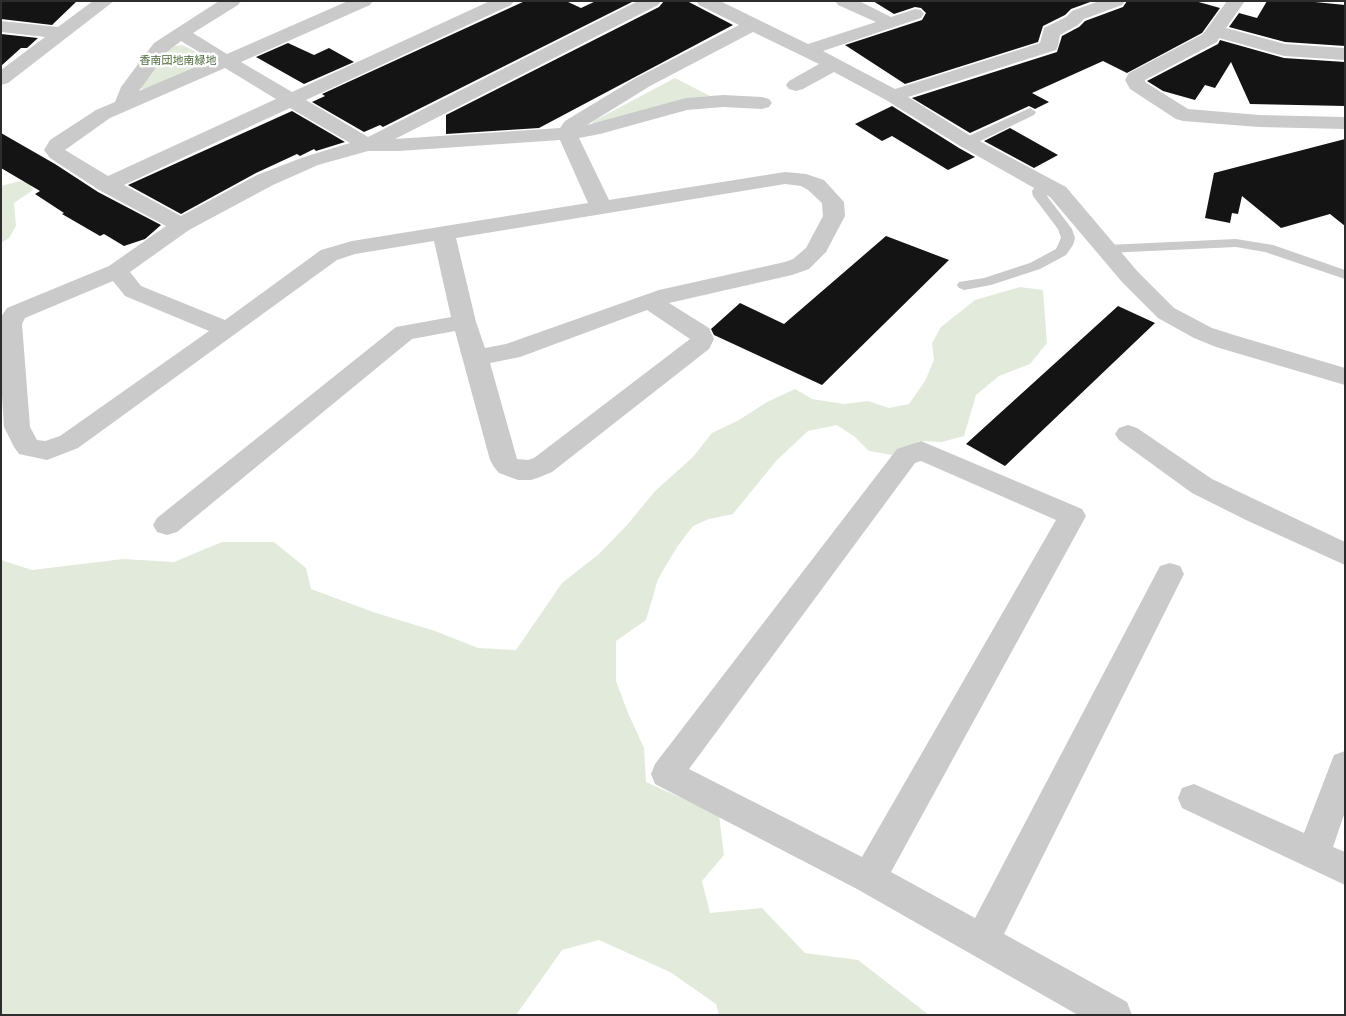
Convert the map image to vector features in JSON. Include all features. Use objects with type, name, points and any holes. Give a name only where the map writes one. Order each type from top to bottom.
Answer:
[{"type":"street","points":[[1,80],[105,1]]},
{"type":"street","points":[[123,105],[131,87],[161,47],[232,1]]},
{"type":"street","points":[[181,225],[108,186],[57,154],[54,150],[57,144],[103,114],[364,1]]},
{"type":"street","points":[[108,186],[504,1]]},
{"type":"street","points":[[476,358],[511,351],[667,296],[792,268],[801,264],[815,252],[834,216],[833,202],[816,185],[794,178],[352,248],[330,256],[69,442],[47,451],[28,447],[19,434],[6,365],[10,324],[15,314],[117,271],[181,225],[264,180],[311,160],[367,144],[652,1]]},
{"type":"street","points":[[705,1],[752,25],[810,50],[893,96],[967,142],[1047,184],[1076,210],[1130,277],[1166,313],[1203,333],[1225,341],[1345,377]]},
{"type":"street","points":[[844,1],[882,18],[889,24]]},
{"type":"street","points":[[893,96],[1049,46],[1051,32],[1072,21],[1078,15],[1116,1]]},
{"type":"street","points":[[1236,1],[1210,38],[1204,43],[1144,72],[1136,77],[1136,82],[1183,115],[1259,121],[1345,123]]},
{"type":"street","points":[[810,50],[915,14]]},
{"type":"street","points":[[567,133],[572,125],[579,120],[643,82],[752,25]]},
{"type":"street","points":[[1,26],[62,33]]},
{"type":"street","points":[[1215,31],[1284,50],[1345,54]]},
{"type":"street","points":[[180,33],[367,144],[399,145],[535,138],[593,130],[686,104],[722,101],[762,103]]},
{"type":"street","points":[[796,85],[834,64]]},
{"type":"street","points":[[567,133],[602,209]]},
{"type":"street","points":[[444,234],[464,322],[476,358],[503,460],[508,466],[513,468],[531,470],[543,465],[700,343],[702,339],[700,334],[670,313],[648,302]]},
{"type":"street","points":[[117,271],[132,291],[227,330]]},
{"type":"street","points":[[167,525],[405,332],[464,322]]},
{"type":"street","points":[[1128,434],[1202,486],[1345,554]]},
{"type":"street","points":[[869,878],[1072,516],[922,450],[906,456],[667,774],[869,878],[1114,1015]]},
{"type":"street","points":[[982,940],[1170,574]]},
{"type":"street","points":[[1313,854],[1345,765]]},
{"type":"street","points":[[1194,798],[1345,869]]},
{"type":"lane","points":[[967,142],[1030,112]]},
{"type":"lane","points":[[964,285],[986,282],[1027,268],[1061,252],[1068,238],[1065,229],[1040,196],[1039,191],[1047,184]]},
{"type":"lane","points":[[1108,249],[1236,243],[1268,248],[1345,275]]},
{"type":"green space","name":"香南団地南緑地","points":[[182,45],[207,57],[207,65],[148,90],[139,88],[170,47]]},
{"type":"green space","points":[[675,78],[710,96],[687,98],[597,126],[592,122]]},
{"type":"green space","points":[[20,181],[30,183],[33,190],[14,203],[16,226],[9,238],[1,243],[1,186]]},
{"type":"green space","points":[[1020,287],[1043,290],[1047,343],[1030,364],[999,376],[976,395],[964,436],[942,442],[919,441],[892,455],[869,451],[855,437],[837,425],[808,431],[776,461],[733,514],[709,519],[693,526],[677,547],[658,579],[646,620],[616,641],[616,681],[644,748],[646,782],[719,815],[724,855],[702,881],[710,913],[762,908],[805,953],[858,960],[929,1015],[719,1015],[716,1004],[670,972],[599,940],[562,950],[516,1015],[1,1015],[1,560],[32,570],[123,559],[174,562],[222,542],[274,542],[306,568],[311,589],[373,612],[435,631],[478,648],[516,650],[562,583],[599,554],[627,525],[655,491],[693,457],[712,433],[739,420],[767,402],[795,389],[812,399],[844,404],[868,401],[889,408],[909,404],[925,381],[934,360],[932,343],[941,327],[975,300]]},
{"type":"building","points":[[1,1],[77,1],[52,25],[1,19]]},
{"type":"building","points":[[525,1],[566,1],[581,8],[596,1],[632,2],[383,127],[380,125],[364,132],[312,102],[325,96],[322,94]]},
{"type":"building","points":[[664,1],[687,1],[733,25],[539,128],[446,134],[446,115],[659,7]]},
{"type":"building","points":[[873,1],[1093,1],[1071,9],[1065,15],[1043,26],[1038,42],[905,84],[845,45],[922,20],[926,13],[921,8],[915,7],[894,14]]},
{"type":"building","points":[[1127,1],[1195,1],[1220,8],[1202,33],[1127,73],[1103,61],[1032,93],[1049,102],[1035,109],[1029,106],[970,133],[912,98],[1057,52],[1062,36],[1079,27],[1085,21],[1123,7]]},
{"type":"building","points":[[1267,1],[1305,1],[1345,5],[1345,46],[1285,42],[1229,27],[1239,13],[1257,18]]},
{"type":"building","points":[[1,34],[38,38],[27,48],[21,48],[1,66]]},
{"type":"building","points":[[1220,40],[1284,58],[1345,62],[1345,106],[1250,104],[1231,62],[1215,88],[1205,85],[1195,100],[1163,91],[1147,81],[1218,44]]},
{"type":"building","points":[[288,43],[314,55],[329,48],[354,62],[304,84],[256,57]]},
{"type":"building","points":[[892,106],[975,157],[948,170],[892,136],[882,141],[855,124]]},
{"type":"building","points":[[292,111],[345,142],[316,151],[314,149],[300,156],[297,154],[256,173],[181,214],[128,185]]},
{"type":"building","points":[[1010,128],[1058,155],[1034,168],[984,141]]},
{"type":"building","points":[[1,133],[55,164],[98,192],[161,225],[145,239],[124,246],[104,234],[100,236],[62,214],[64,213],[35,194],[40,191],[1,168]]},
{"type":"building","points":[[1345,139],[1345,226],[1330,214],[1281,228],[1242,196],[1238,214],[1232,213],[1230,223],[1205,218],[1214,173]]},
{"type":"building","points":[[886,236],[949,260],[822,385],[714,335],[711,329],[740,303],[784,324]]},
{"type":"building","points":[[1118,306],[1155,323],[1005,466],[966,444]]}]
